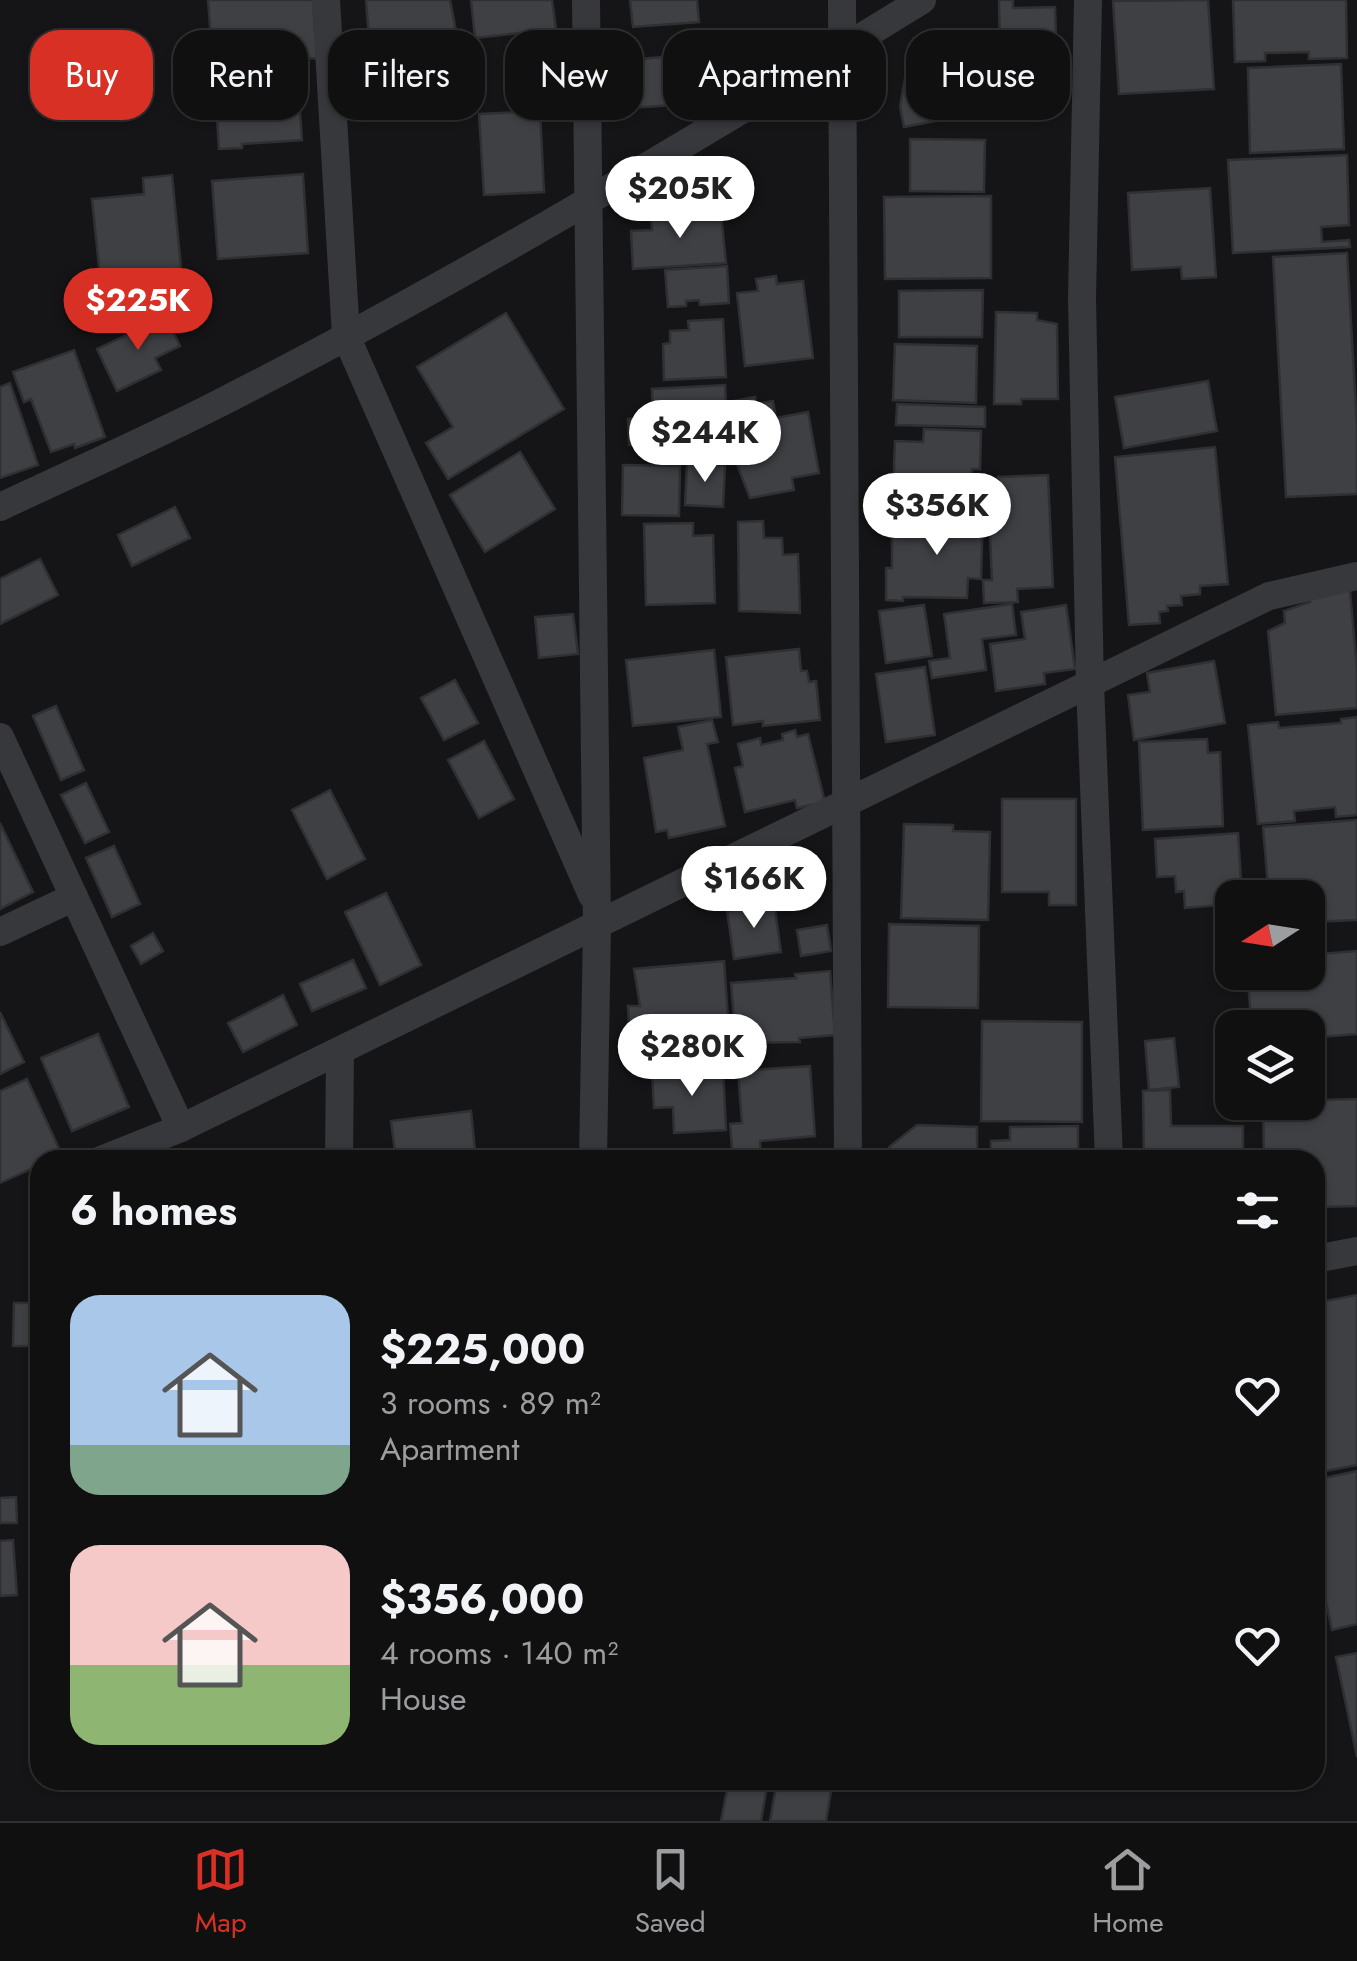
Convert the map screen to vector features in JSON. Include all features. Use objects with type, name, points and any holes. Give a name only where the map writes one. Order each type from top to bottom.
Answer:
[{"type":"street","points":[[326,0],[346,336],[596,916]]},
{"type":"street","points":[[586,0],[596,916],[594,1150]]},
{"type":"street","points":[[842,0],[842,30]]},
{"type":"street","points":[[873,30],[922,0]]},
{"type":"street","points":[[1088,0],[1082,299],[1090,686],[1109,1150]]},
{"type":"street","points":[[0,507],[204,411],[346,336],[587,203],[724,120]]},
{"type":"street","points":[[842,120],[848,1150]]},
{"type":"street","points":[[126,1150],[181,1128],[340,1051],[596,916],[844,804],[1269,596],[1357,576]]},
{"type":"street","points":[[0,737],[181,1128]]},
{"type":"street","points":[[0,932],[74,896]]},
{"type":"street","points":[[338,1150],[340,1051]]},
{"type":"street","points":[[1325,1257],[1357,1251]]},
{"type":"building","points":[[208,0],[313,0],[317,58],[308,59],[308,30],[210,30]]},
{"type":"building","points":[[366,0],[450,0],[456,30],[368,30]]},
{"type":"building","points":[[471,0],[552,0],[556,29],[505,30],[505,35],[485,37],[485,30],[474,30]]},
{"type":"building","points":[[630,0],[697,0],[699,22],[633,27]]},
{"type":"building","points":[[999,0],[1013,0],[1013,8],[1055,7],[1056,30],[1000,30]]},
{"type":"building","points":[[1208,0],[1214,89],[1119,94],[1113,1]]},
{"type":"building","points":[[1233,0],[1346,0],[1347,58],[1309,59],[1309,52],[1265,53],[1265,61],[1235,62]]},
{"type":"building","points":[[663,57],[663,106],[643,107],[643,59]]},
{"type":"building","points":[[1341,64],[1344,149],[1250,153],[1248,68]]},
{"type":"building","points":[[906,74],[906,120],[935,121],[904,127],[900,106]]},
{"type":"building","points":[[505,113],[505,120],[540,120],[544,192],[484,195],[479,120],[485,120],[485,114]]},
{"type":"building","points":[[217,120],[301,120],[302,140],[219,149]]},
{"type":"building","points":[[910,139],[985,140],[984,192],[910,191]]},
{"type":"building","points":[[1347,155],[1349,225],[1321,227],[1322,242],[1349,240],[1350,247],[1233,253],[1228,160]]},
{"type":"building","points":[[303,174],[308,253],[218,259],[212,181]]},
{"type":"building","points":[[172,175],[183,288],[102,296],[92,199],[144,194],[143,178]]},
{"type":"building","points":[[1210,188],[1216,277],[1182,279],[1181,267],[1132,270],[1128,193]]},
{"type":"building","points":[[991,196],[991,278],[885,279],[884,197]]},
{"type":"building","points":[[694,208],[695,215],[721,213],[726,263],[633,269],[631,231],[652,230],[651,217],[664,216],[663,210]]},
{"type":"building","points":[[1347,253],[1357,494],[1286,497],[1273,257]]},
{"type":"building","points":[[727,266],[729,303],[700,305],[699,300],[668,307],[665,270]]},
{"type":"building","points":[[776,276],[777,284],[803,281],[813,358],[745,366],[737,293],[758,291],[756,279]]},
{"type":"building","points":[[983,290],[982,337],[899,337],[899,291]]},
{"type":"building","points":[[996,312],[1037,313],[1037,320],[1057,324],[1058,399],[994,404]]},
{"type":"building","points":[[506,313],[564,409],[448,479],[426,443],[453,427],[417,367]]},
{"type":"building","points":[[166,316],[180,346],[155,358],[161,370],[117,391],[97,349]]},
{"type":"building","points":[[723,319],[726,377],[664,380],[663,344],[670,343],[670,331],[689,330],[688,321]]},
{"type":"building","points":[[895,344],[977,346],[976,403],[893,400]]},
{"type":"building","points":[[74,350],[105,437],[51,452],[31,399],[24,402],[13,372]]},
{"type":"building","points":[[1208,381],[1217,431],[1124,448],[1115,397]]},
{"type":"building","points":[[10,383],[38,465],[0,478],[0,387]]},
{"type":"building","points":[[725,385],[728,440],[629,445],[628,419],[653,417],[652,389]]},
{"type":"building","points":[[755,397],[756,404],[773,401],[776,418],[808,412],[819,473],[792,478],[794,490],[750,498],[735,459],[728,423],[736,422],[733,401]]},
{"type":"building","points":[[897,404],[985,407],[985,427],[896,425]]},
{"type":"building","points":[[924,429],[981,431],[980,469],[972,469],[971,492],[946,492],[946,484],[924,484],[924,496],[893,495],[895,441],[923,442]]},
{"type":"building","points":[[1215,447],[1228,584],[1200,586],[1200,594],[1181,596],[1182,605],[1167,606],[1168,611],[1159,612],[1160,623],[1129,625],[1115,457]]},
{"type":"building","points":[[520,452],[555,509],[485,552],[450,495]]},
{"type":"building","points":[[687,463],[725,465],[723,507],[685,505]]},
{"type":"building","points":[[623,465],[680,466],[679,516],[622,515]]},
{"type":"building","points":[[1048,475],[1053,587],[1017,589],[1018,602],[984,603],[983,580],[992,580],[988,489],[999,489],[998,477]]},
{"type":"building","points":[[175,507],[190,538],[132,566],[118,535]]},
{"type":"building","points":[[950,508],[983,509],[981,579],[968,578],[967,598],[886,600],[892,536],[902,536],[902,525],[949,526]]},
{"type":"building","points":[[763,521],[764,538],[782,538],[783,555],[798,554],[800,613],[739,611],[738,522]]},
{"type":"building","points":[[693,523],[693,536],[713,535],[715,603],[646,605],[644,524]]},
{"type":"building","points":[[40,559],[58,595],[0,624],[0,579]]},
{"type":"building","points":[[1349,580],[1357,708],[1276,715],[1268,631],[1285,623],[1284,611],[1310,602],[1309,597]]},
{"type":"building","points":[[1012,604],[1016,635],[982,639],[986,670],[932,678],[929,661],[950,658],[944,614]]},
{"type":"building","points":[[924,605],[932,656],[886,663],[879,611]]},
{"type":"building","points":[[1066,605],[1075,669],[1044,673],[1045,684],[996,691],[990,644],[1025,639],[1021,612]]},
{"type":"building","points":[[573,614],[578,654],[539,658],[535,617]]},
{"type":"building","points":[[799,649],[801,671],[807,671],[809,682],[816,681],[820,720],[733,725],[726,657]]},
{"type":"building","points":[[714,650],[721,717],[633,726],[626,660]]},
{"type":"building","points":[[1214,661],[1225,723],[1134,740],[1128,695],[1150,692],[1147,673]]},
{"type":"building","points":[[925,667],[935,735],[886,742],[876,674]]},
{"type":"building","points":[[455,680],[478,723],[444,740],[421,698]]},
{"type":"building","points":[[56,706],[84,770],[61,780],[33,716]]},
{"type":"building","points":[[1357,717],[1357,815],[1336,817],[1335,807],[1294,811],[1295,821],[1258,824],[1248,725],[1278,722],[1279,728],[1341,723],[1341,719]]},
{"type":"building","points":[[712,720],[718,742],[707,744],[725,826],[669,838],[667,830],[656,832],[644,758],[683,750],[678,727]]},
{"type":"building","points":[[795,730],[797,737],[808,734],[825,802],[797,808],[795,800],[745,812],[735,768],[743,766],[738,744],[760,738],[761,745],[783,740],[782,734]]},
{"type":"building","points":[[1207,739],[1208,753],[1220,752],[1223,826],[1143,830],[1139,742]]},
{"type":"building","points":[[484,741],[514,799],[479,818],[448,760]]},
{"type":"building","points":[[86,783],[109,832],[85,843],[61,795]]},
{"type":"building","points":[[330,790],[365,859],[327,879],[292,810]]},
{"type":"building","points":[[1002,799],[1076,799],[1076,905],[1049,905],[1049,892],[1002,892]]},
{"type":"building","points":[[1357,820],[1357,920],[1325,921],[1325,880],[1267,880],[1263,827]]},
{"type":"building","points":[[0,823],[33,892],[0,909]]},
{"type":"building","points":[[904,824],[953,825],[953,831],[990,832],[988,920],[901,918]]},
{"type":"building","points":[[1238,833],[1241,880],[1215,880],[1215,905],[1185,908],[1184,891],[1176,892],[1175,876],[1157,877],[1155,839]]},
{"type":"building","points":[[114,846],[140,904],[112,917],[86,858]]},
{"type":"building","points":[[386,893],[421,965],[380,985],[345,912]]},
{"type":"building","points":[[774,903],[781,952],[734,959],[727,911]]},
{"type":"building","points":[[889,924],[979,926],[978,1008],[888,1007]]},
{"type":"building","points":[[827,925],[831,951],[801,956],[797,930]]},
{"type":"building","points":[[153,933],[163,951],[141,964],[131,946]]},
{"type":"building","points":[[1357,951],[1357,1034],[1325,1037],[1325,1010],[1250,1010],[1249,990],[1325,990],[1325,954]]},
{"type":"building","points":[[353,960],[366,988],[312,1011],[300,984]]},
{"type":"building","points":[[724,961],[729,1033],[707,1034],[708,1042],[630,1043],[628,1006],[640,1006],[634,969]]},
{"type":"building","points":[[830,971],[835,1035],[799,1038],[800,1042],[736,1043],[731,983]]},
{"type":"building","points":[[283,995],[297,1025],[243,1052],[228,1023]]},
{"type":"building","points":[[0,1012],[24,1062],[0,1074]]},
{"type":"building","points":[[982,1021],[1082,1022],[1082,1122],[981,1121]]},
{"type":"building","points":[[98,1034],[129,1107],[72,1131],[41,1058]]},
{"type":"building","points":[[1174,1038],[1179,1087],[1149,1090],[1145,1041]]},
{"type":"building","points":[[810,1066],[815,1136],[760,1141],[761,1150],[732,1150],[730,1124],[742,1123],[738,1071]]},
{"type":"building","points":[[723,1069],[726,1130],[674,1133],[673,1107],[654,1108],[652,1073]]},
{"type":"building","points":[[27,1079],[60,1150],[30,1150],[30,1170],[0,1183],[0,1091]]},
{"type":"building","points":[[1170,1090],[1171,1126],[1243,1126],[1243,1150],[1144,1150],[1143,1091]]},
{"type":"building","points":[[1357,1099],[1357,1206],[1325,1207],[1325,1150],[1264,1150],[1263,1120],[1325,1120],[1325,1100]]},
{"type":"building","points":[[471,1111],[475,1150],[395,1150],[391,1121]]},
{"type":"building","points":[[917,1125],[977,1127],[977,1150],[889,1147]]},
{"type":"building","points":[[1078,1126],[1078,1150],[991,1150],[991,1141],[1010,1140],[1010,1127]]},
{"type":"building","points":[[1357,1295],[1357,1465],[1325,1471],[1325,1301]]},
{"type":"building","points":[[14,1303],[30,1303],[30,1346],[13,1346]]},
{"type":"building","points":[[1357,1471],[1357,1624],[1332,1630],[1325,1597],[1325,1478]]},
{"type":"building","points":[[16,1497],[17,1523],[0,1523],[0,1498]]},
{"type":"building","points":[[13,1540],[17,1595],[0,1596],[0,1541]]},
{"type":"building","points":[[1357,1653],[1357,1757],[1336,1657]]},
{"type":"building","points":[[727,1790],[766,1790],[761,1821],[721,1821]]},
{"type":"building","points":[[775,1790],[831,1791],[826,1821],[770,1821]]}]
